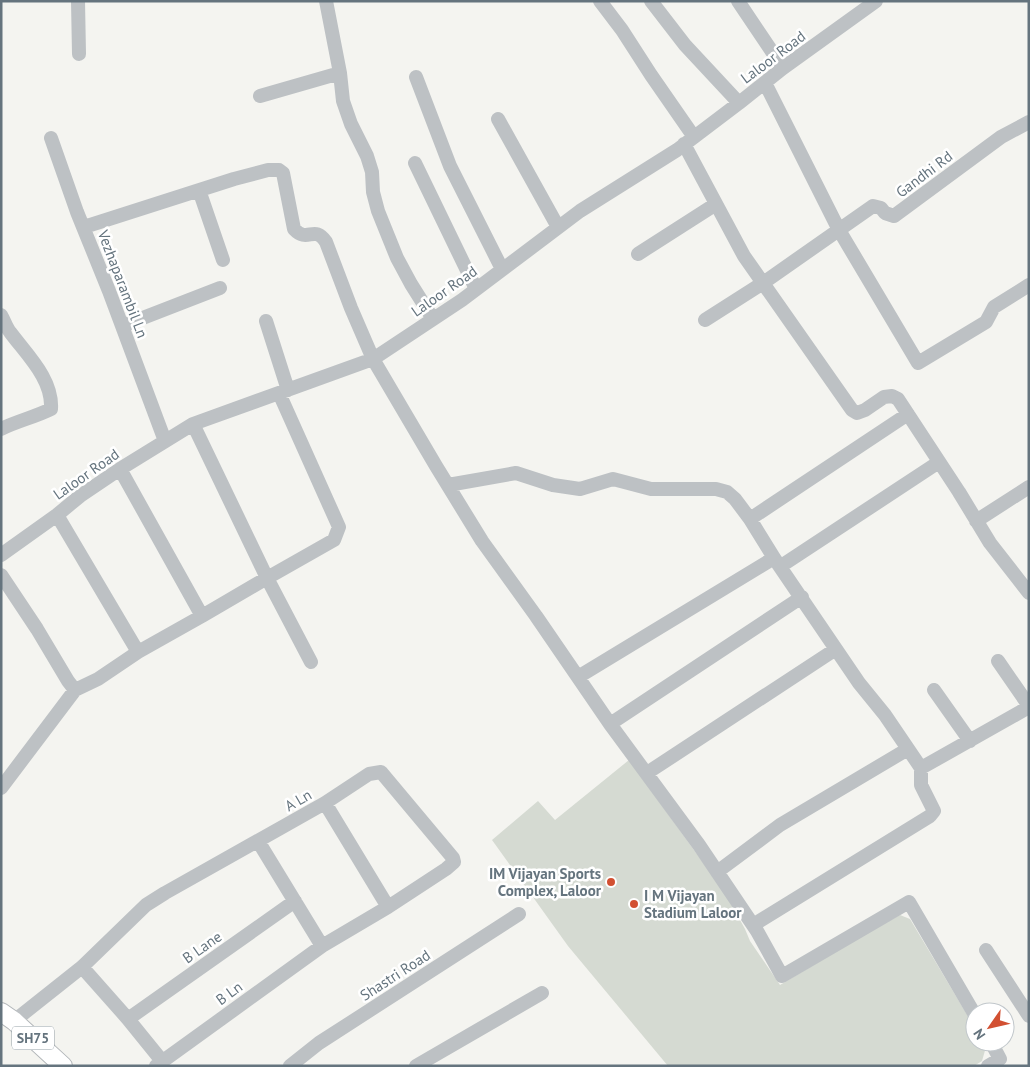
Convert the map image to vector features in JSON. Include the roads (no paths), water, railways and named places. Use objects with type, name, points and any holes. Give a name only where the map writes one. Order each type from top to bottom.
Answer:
[{"type":"main road","name":"SH75","points":[[6,1018],[63,1066]]},
{"type":"street","points":[[78,1],[78,54]]},
{"type":"street","points":[[326,1],[340,73],[343,101],[351,124],[367,156],[372,172],[373,192],[378,211],[397,258],[433,319]]},
{"type":"street","points":[[600,1],[622,30],[651,75],[689,140],[716,204],[744,256],[852,410],[857,413],[884,398],[892,396],[898,399],[990,543],[1029,593]]},
{"type":"street","points":[[651,1],[685,45],[739,104]]},
{"type":"street","points":[[738,1],[783,68]]},
{"type":"street","name":"Laloor Road","points":[[1,556],[80,496],[193,424],[374,359],[476,289],[580,210],[689,140],[739,104],[783,68],[876,1]]},
{"type":"street","points":[[260,96],[340,73]]},
{"type":"street","points":[[416,77],[450,166],[502,269]]},
{"type":"street","points":[[765,83],[839,230],[918,363],[986,322],[994,307],[1029,285]]},
{"type":"street","points":[[498,119],[558,227]]},
{"type":"street","name":"Gandhi Rd","points":[[839,230],[873,206],[881,208],[885,213],[894,216],[1001,138],[1029,122]]},
{"type":"street","name":"Vezhaparambil Ln","points":[[50,138],[164,441]]},
{"type":"street","points":[[415,163],[476,289]]},
{"type":"street","points":[[84,228],[234,178],[268,170],[279,170],[283,173],[294,229],[304,236],[316,233],[322,236],[326,242],[351,308],[374,359],[482,541],[610,724],[717,872],[753,925],[782,976],[909,902],[967,1002]]},
{"type":"street","points":[[198,190],[223,260]]},
{"type":"street","points":[[638,254],[716,204]]},
{"type":"street","points":[[705,320],[763,283],[839,230]]},
{"type":"street","points":[[122,326],[220,288]]},
{"type":"street","points":[[1,315],[5,332],[39,370],[52,402],[51,409],[42,414],[13,423],[1,429]]},
{"type":"street","points":[[1,788],[74,690],[98,680],[138,652],[334,540],[339,527],[284,392],[266,321]]},
{"type":"street","points":[[750,519],[908,414]]},
{"type":"street","points":[[193,424],[267,578],[310,662]]},
{"type":"street","points":[[578,678],[777,562],[939,462]]},
{"type":"street","points":[[120,469],[202,616]]},
{"type":"street","points":[[448,485],[516,473],[553,485],[580,489],[613,479],[651,489],[716,489],[727,492],[750,519],[859,683],[885,715],[921,768],[921,785],[934,811],[930,816],[753,925]]},
{"type":"street","points":[[976,521],[1029,487]]},
{"type":"street","points":[[57,515],[138,652]]},
{"type":"street","points":[[1,575],[74,690]]},
{"type":"street","points":[[610,724],[802,598]]},
{"type":"street","points":[[647,773],[836,649]]},
{"type":"street","points":[[921,768],[1029,707],[998,661]]},
{"type":"street","points":[[934,690],[970,740]]},
{"type":"street","points":[[717,872],[780,825],[908,749]]},
{"type":"street","name":"A Ln","points":[[6,1018],[82,967],[146,905],[325,803],[369,774],[381,772],[453,858],[454,862],[388,907],[322,946]]},
{"type":"street","points":[[325,803],[388,907]]},
{"type":"street","points":[[258,841],[322,946]]},
{"type":"street","name":"B Lane","points":[[128,1019],[295,902]]},
{"type":"street","name":"Shastri Road","points":[[290,1066],[319,1044],[519,914]]},
{"type":"street","name":"B Ln","points":[[159,1064],[322,946]]},
{"type":"street","points":[[986,950],[1029,1016]]},
{"type":"street","points":[[82,967],[128,1019],[159,1064]]},
{"type":"street","points":[[416,1066],[542,993]]},
{"type":"street","points":[[988,1066],[1000,1059],[996,1052]]},
{"type":"place","name":"IM Vijayan Sports Complex, Laloor","points":[[611,882]]},
{"type":"place","name":"I M Vijayan Stadium Laloor","points":[[634,904]]}]
